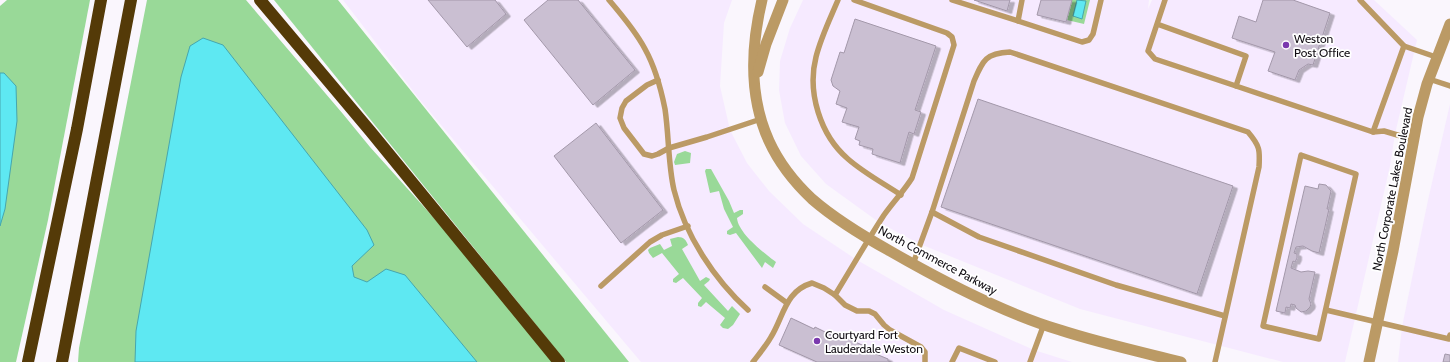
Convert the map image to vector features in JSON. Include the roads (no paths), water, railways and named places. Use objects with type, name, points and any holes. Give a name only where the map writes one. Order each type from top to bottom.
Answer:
[{"type":"highway","points":[[28,362],[77,128],[101,0]]},
{"type":"highway","points":[[62,362],[130,0]]},
{"type":"highway","points":[[260,0],[386,150],[560,362]]},
{"type":"street","name":"North Commerce Parkway","points":[[762,0],[754,44],[754,66],[760,120],[772,148],[782,164],[795,182],[812,198],[829,212],[869,239],[970,294],[1060,330],[1165,360],[1181,362]]},
{"type":"street","name":"North Commerce Parkway","points":[[756,91],[758,69],[783,0]]},
{"type":"street","name":"North Corporate Lakes Boulevard","points":[[1369,362],[1393,251],[1418,117],[1428,79],[1450,24]]},
{"type":"lane","points":[[609,0],[645,49],[658,80],[665,109],[670,170],[675,192],[688,226],[698,248],[714,272],[731,295],[748,310]]},
{"type":"lane","points":[[838,0],[820,41],[815,58],[812,78],[815,100],[819,113],[832,140],[847,158],[901,195]]},
{"type":"lane","points":[[835,295],[885,214],[901,195],[912,178],[954,45],[952,38],[947,33],[854,0]]},
{"type":"lane","points":[[952,0],[1082,42],[1089,40],[1093,34],[1100,0]]},
{"type":"lane","points":[[1018,21],[1022,0]]},
{"type":"lane","points":[[1165,0],[1148,51],[1155,59],[1374,132],[1384,131],[1414,140]]},
{"type":"lane","points":[[1360,0],[1404,46],[1436,57]]},
{"type":"lane","points":[[1157,24],[1246,56],[1236,86]]},
{"type":"lane","points":[[1374,132],[1404,46]]},
{"type":"lane","points":[[913,264],[932,212],[980,66],[988,56],[1010,52],[1248,132],[1257,143],[1260,153],[1259,167],[1215,362]]},
{"type":"lane","points":[[1428,79],[1450,86]]},
{"type":"lane","points":[[658,80],[647,85],[626,101],[622,108],[620,118],[624,128],[644,154],[652,156],[669,148],[760,120]]},
{"type":"lane","points":[[1301,155],[1356,174],[1326,310],[1319,339],[1263,326],[1301,155]]},
{"type":"lane","points":[[932,212],[979,237],[1116,284],[1225,316]]},
{"type":"lane","points":[[601,286],[650,242],[662,235],[688,226]]},
{"type":"lane","points":[[753,362],[772,336],[781,315],[794,292],[805,285],[812,283],[835,295],[845,305],[857,311],[869,311],[875,314],[890,330],[921,346],[925,352],[925,362]]},
{"type":"lane","points":[[765,287],[787,304]]},
{"type":"lane","points":[[1326,310],[1378,321],[1449,339],[1450,335]]},
{"type":"lane","points":[[1030,362],[1044,324]]},
{"type":"lane","points":[[952,362],[959,348],[995,362]]},
{"type":"water","points":[[1077,0],[1086,1],[1082,19],[1073,16]]},
{"type":"water","points":[[203,38],[223,45],[367,230],[374,245],[352,266],[354,277],[367,282],[386,269],[405,275],[477,362],[135,362],[136,331],[181,77],[190,46]]},
{"type":"water","points":[[0,73],[4,73],[16,86],[17,121],[5,209],[0,226]]},
{"type":"place","name":"Weston Post Office","points":[[1286,45]]},
{"type":"place","name":"Courtyard Fort Lauderdale Weston","points":[[817,341]]}]
